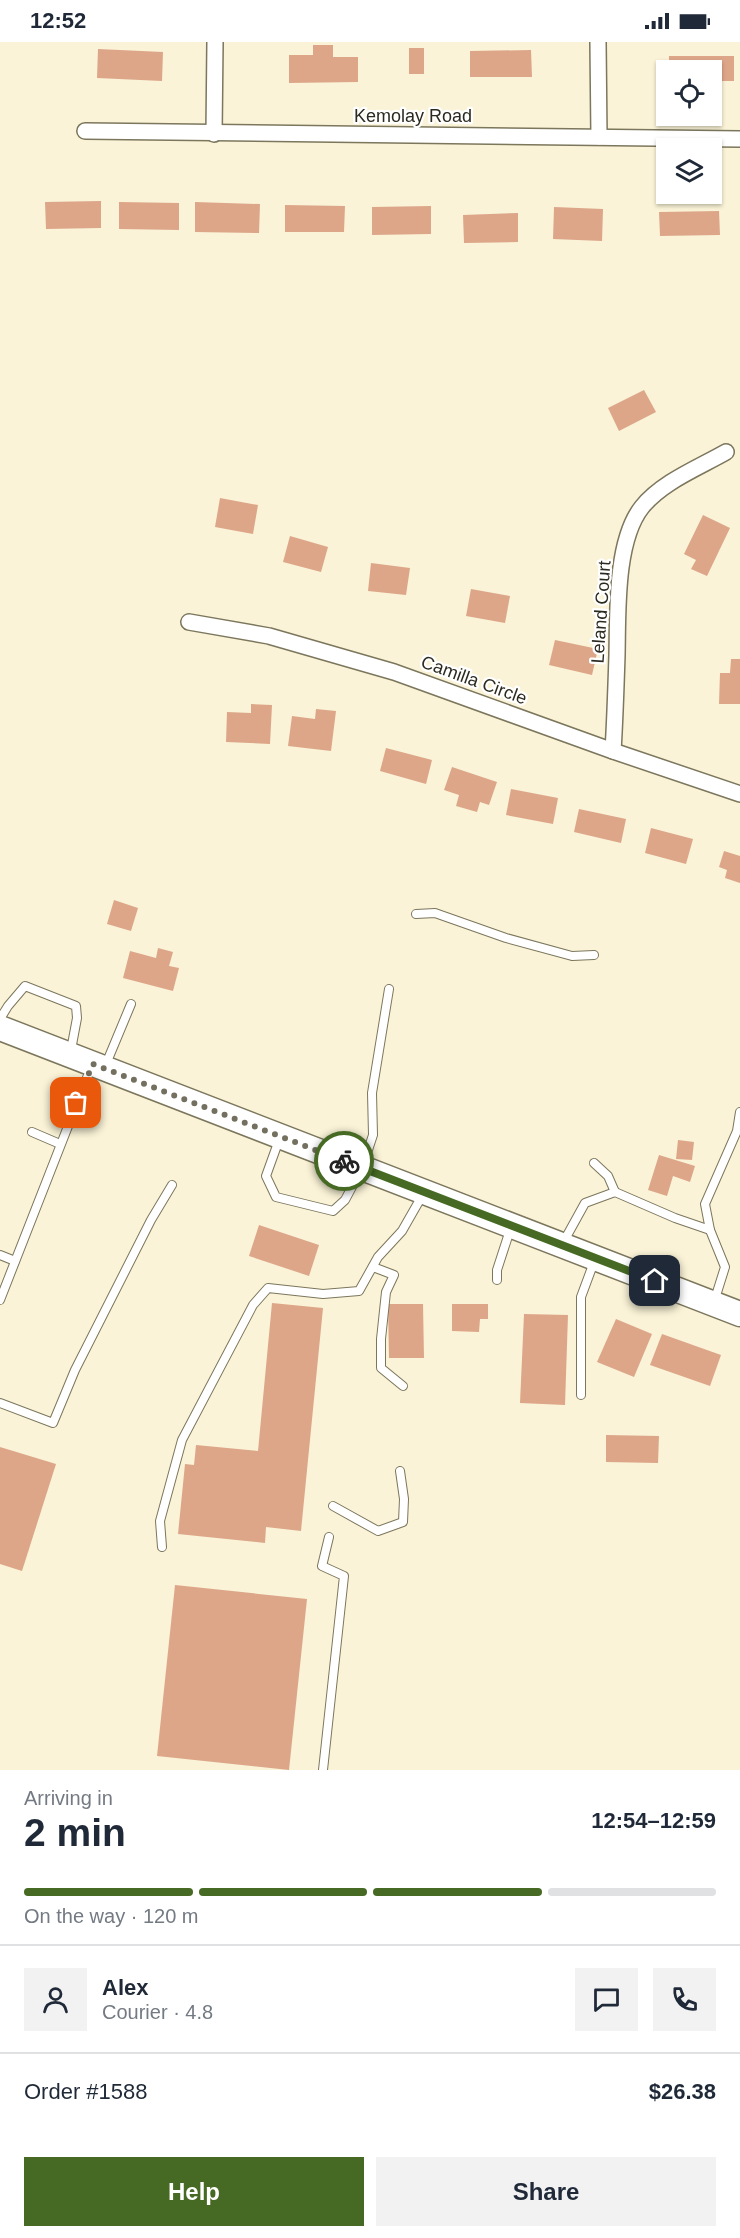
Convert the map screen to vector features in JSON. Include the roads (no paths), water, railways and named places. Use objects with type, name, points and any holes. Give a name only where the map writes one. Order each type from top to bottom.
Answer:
[{"type":"main road","points":[[0,1028],[740,1314]]},
{"type":"street","points":[[214,42],[214,134]]},
{"type":"street","points":[[598,42],[598,137]]},
{"type":"street","name":"Kemolay Road","points":[[85,131],[740,139]]},
{"type":"street","name":"Leland Court","points":[[613,751],[619,586],[631,527],[641,508],[660,491],[726,452]]},
{"type":"street","name":"Camilla Circle","points":[[189,622],[270,636],[394,672],[740,794]]},
{"type":"lane","points":[[416,914],[435,913],[506,938],[572,956],[594,955]]},
{"type":"lane","points":[[0,1019],[25,987],[76,1006],[77,1018],[70,1055]]},
{"type":"lane","points":[[280,1136],[266,1176],[276,1197],[333,1211],[345,1200],[362,1168],[373,1135],[372,1094],[389,989]]},
{"type":"lane","points":[[0,1300],[60,1144],[131,1004]]},
{"type":"lane","points":[[713,1304],[725,1267],[710,1230],[705,1204],[737,1131],[740,1112]]},
{"type":"lane","points":[[32,1132],[60,1144]]},
{"type":"lane","points":[[594,1163],[608,1176],[615,1192],[675,1218],[710,1230]]},
{"type":"lane","points":[[0,1403],[53,1423],[75,1370],[151,1220],[172,1185]]},
{"type":"lane","points":[[162,1547],[160,1521],[182,1440],[253,1305],[268,1288],[323,1294],[359,1291],[378,1257],[402,1232],[424,1192]]},
{"type":"lane","points":[[562,1245],[585,1203],[615,1192]]},
{"type":"lane","points":[[497,1280],[497,1270],[511,1226]]},
{"type":"lane","points":[[0,1255],[15,1261]]},
{"type":"lane","points":[[581,1395],[581,1297],[596,1258]]},
{"type":"lane","points":[[373,1267],[394,1275],[386,1292],[381,1339],[381,1368],[403,1386]]},
{"type":"lane","points":[[333,1506],[378,1531],[403,1522],[404,1499],[400,1471]]},
{"type":"lane","points":[[323,1770],[344,1576],[322,1566],[329,1537]]}]
